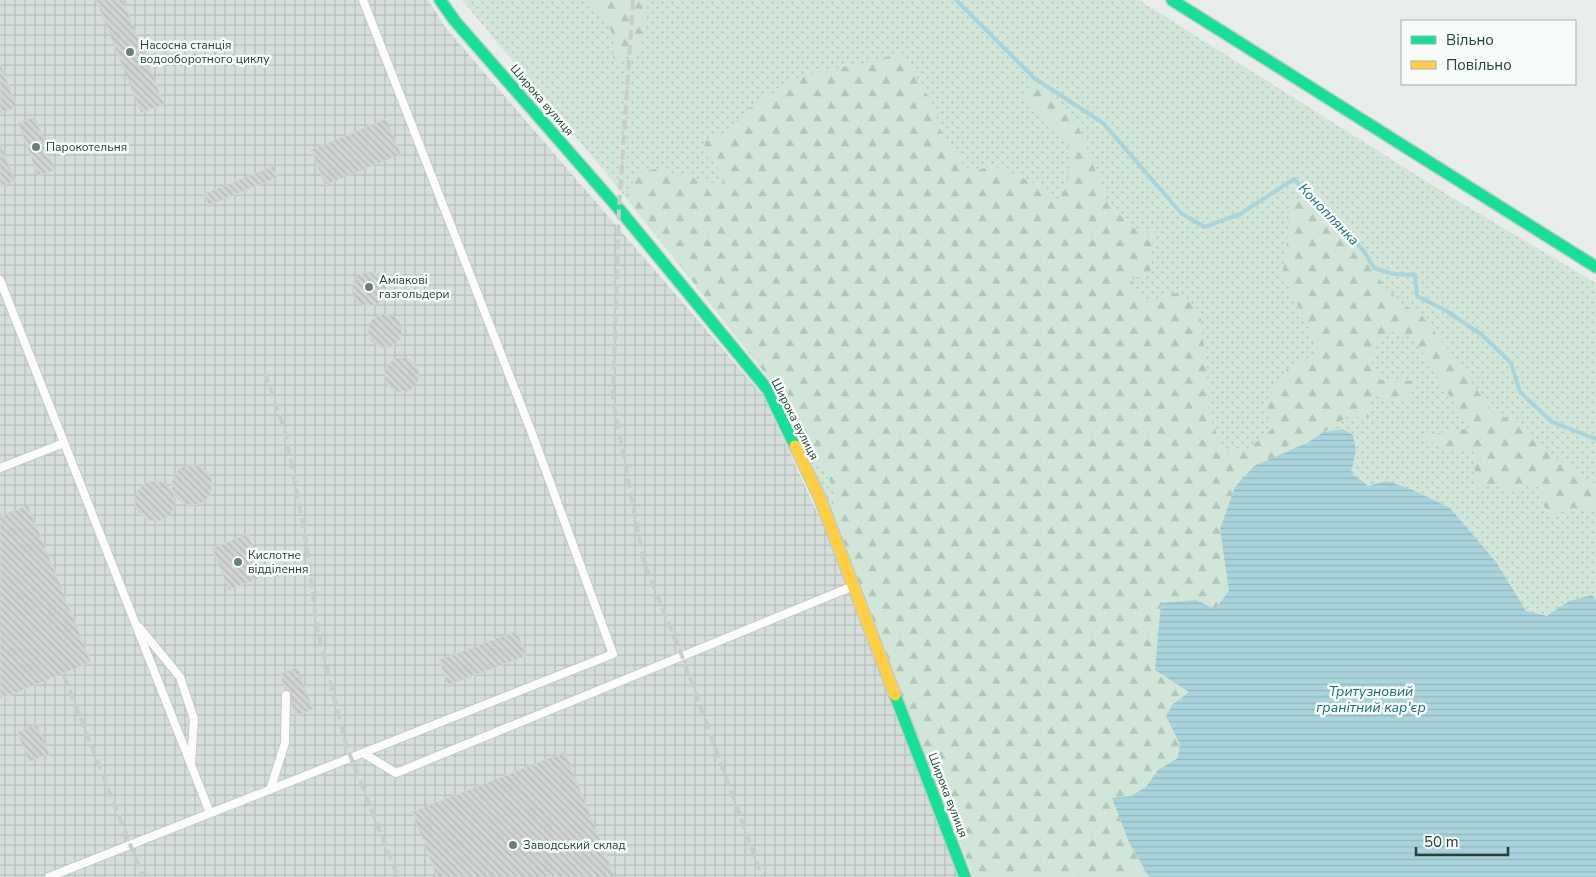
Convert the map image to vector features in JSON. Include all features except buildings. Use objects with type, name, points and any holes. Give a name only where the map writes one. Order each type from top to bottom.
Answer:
[{"type":"street","name":"Широка вулиця","points":[[440,0],[455,21],[619,209],[768,390],[819,496],[965,877]]},
{"type":"street","points":[[1172,0],[1271,60],[1498,208],[1596,267]]},
{"type":"lane","points":[[49,877],[614,654],[533,436],[363,0]]},
{"type":"lane","points":[[0,280],[210,813]]},
{"type":"lane","points":[[0,468],[64,443]]},
{"type":"lane","points":[[363,753],[396,773],[853,586]]},
{"type":"lane","points":[[134,622],[180,677],[194,719],[191,765]]},
{"type":"lane","points":[[270,790],[285,743],[286,695]]},
{"type":"shaded area","points":[[0,0],[428,0],[445,27],[764,397],[848,580],[960,877],[0,877]]},
{"type":"green space","points":[[462,0],[1139,0],[1448,195],[1596,283],[1596,877],[974,877],[777,388],[610,178]]},
{"type":"green space","points":[[590,0],[648,0],[639,51],[613,61],[613,35],[607,24],[589,5]]},
{"type":"green space","points":[[902,52],[933,105],[943,138],[970,172],[993,166],[1039,185],[1058,201],[1071,173],[1067,138],[1021,100],[1034,78],[1077,123],[1107,200],[1132,228],[1154,230],[1150,272],[1130,280],[1148,302],[1179,292],[1200,312],[1208,384],[1208,411],[1223,451],[1248,449],[1273,428],[1264,405],[1287,369],[1319,352],[1308,324],[1282,275],[1288,234],[1289,200],[1312,197],[1364,251],[1382,283],[1403,305],[1420,313],[1456,359],[1491,411],[1526,427],[1549,453],[1596,485],[1596,512],[1574,508],[1550,515],[1543,505],[1541,488],[1527,483],[1516,493],[1495,485],[1475,489],[1475,451],[1441,448],[1421,436],[1470,428],[1413,338],[1393,332],[1373,345],[1372,369],[1381,380],[1414,381],[1409,399],[1390,401],[1374,394],[1369,408],[1371,417],[1347,417],[1307,443],[1292,448],[1220,529],[1229,591],[1215,609],[1196,600],[1161,604],[1155,670],[1189,692],[1172,705],[1166,715],[1180,744],[1178,758],[1158,770],[1146,787],[1131,796],[1112,798],[1129,842],[1149,877],[974,877],[836,535],[836,494],[819,459],[802,450],[790,420],[790,405],[626,197],[638,172],[656,169],[725,186],[717,168],[703,154],[705,141],[727,134],[746,110],[805,74],[874,61]]},
{"type":"water","name":"Тритузновий гранітний кар'єр","points":[[1342,429],[1353,435],[1356,450],[1351,473],[1368,486],[1387,481],[1413,490],[1450,508],[1496,562],[1526,611],[1547,616],[1569,601],[1592,595],[1596,600],[1596,877],[1149,877],[1129,842],[1112,798],[1131,796],[1146,787],[1158,770],[1178,758],[1180,744],[1166,716],[1172,705],[1189,692],[1155,670],[1161,603],[1196,600],[1215,609],[1229,591],[1220,529],[1235,487],[1254,466],[1307,443],[1324,432]]},
{"type":"waterway","name":"Коноплянка","points":[[956,0],[1034,78],[1103,123],[1181,213],[1204,227],[1240,214],[1294,179],[1364,251],[1374,268],[1393,274],[1415,275],[1417,296],[1445,310],[1482,335],[1511,363],[1520,392],[1552,422],[1596,439]]},
{"type":"railway","points":[[633,0],[619,209],[613,400],[644,563],[682,656],[762,877]]},
{"type":"railway","points":[[265,373],[286,435],[306,542],[317,628],[346,745],[398,877]]},
{"type":"railway","points":[[64,676],[143,877]]},
{"type":"traffic: fast","points":[[440,0],[455,21],[619,209],[768,390],[795,446]]},
{"type":"traffic: fast","points":[[1172,0],[1596,267]]},
{"type":"traffic: fast","points":[[895,695],[965,877]]},
{"type":"traffic: slow","points":[[795,446],[819,496],[895,695]]},
{"type":"place","name":"Насосна станція водооборотного циклу","points":[[130,52]]},
{"type":"place","name":"Парокотельня","points":[[36,147]]},
{"type":"place","name":"Аміакові газгольдери","points":[[369,287]]},
{"type":"place","name":"Кислотне відділення","points":[[238,562]]},
{"type":"place","name":"Заводський склад","points":[[513,845]]}]
